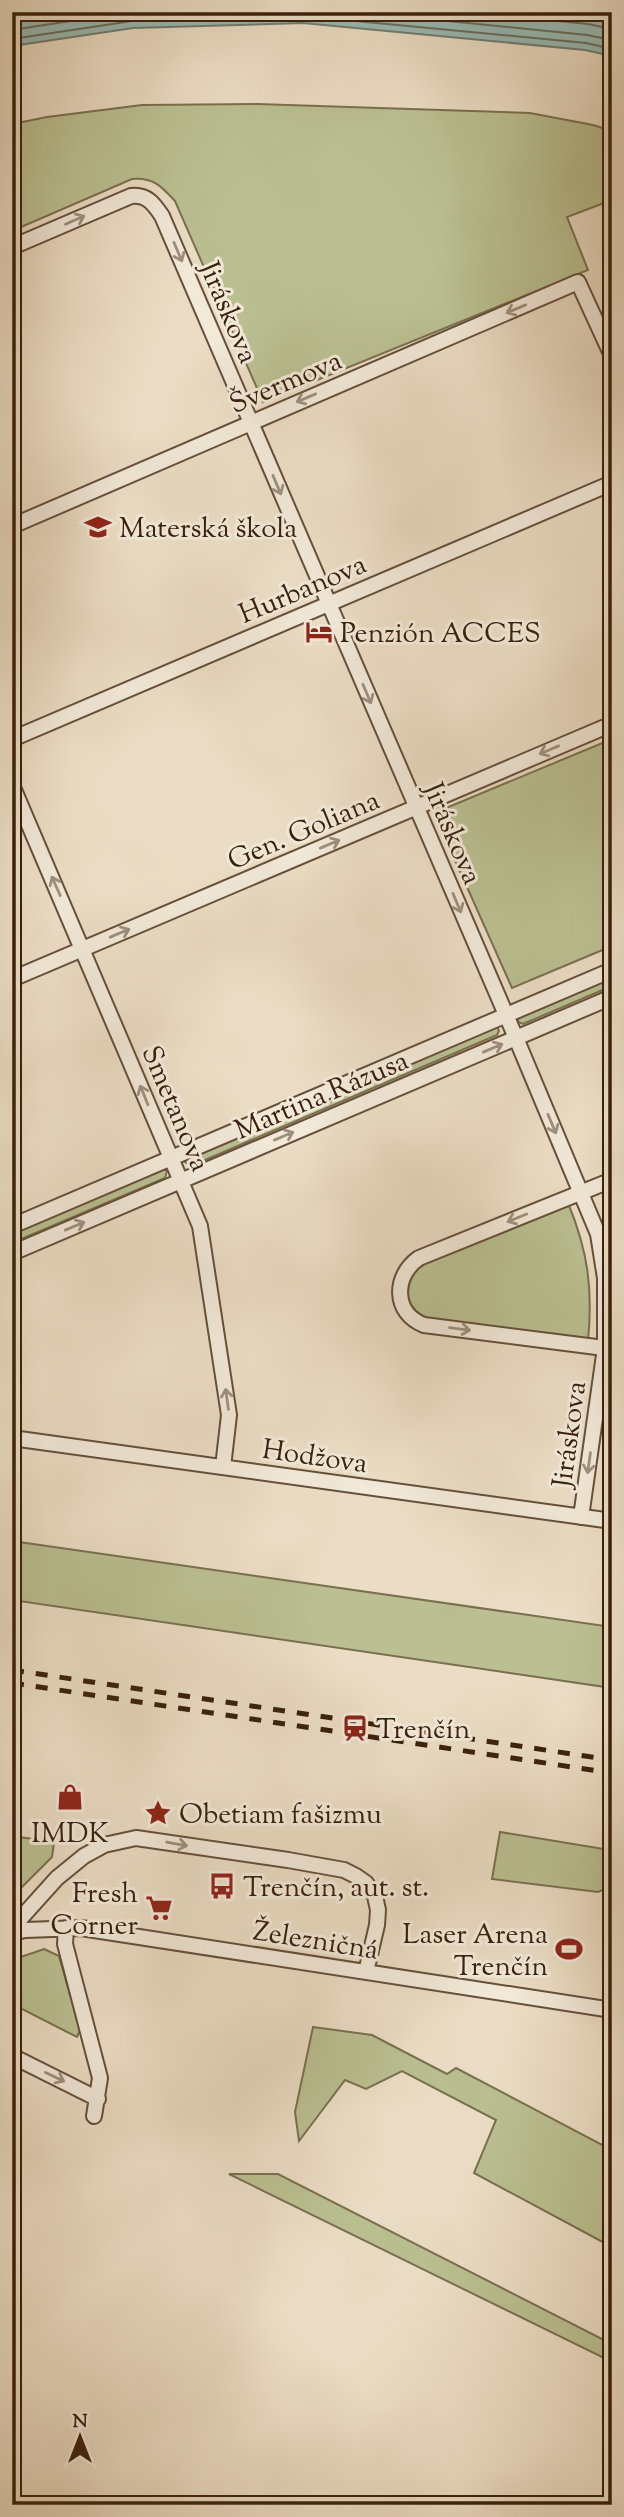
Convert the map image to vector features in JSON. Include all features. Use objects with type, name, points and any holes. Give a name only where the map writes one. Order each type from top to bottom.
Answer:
[{"type":"street","name":"Jiráskova","points":[[12,247],[131,196],[151,201],[162,216],[598,1234],[606,1278],[608,1349],[581,1517]]},
{"type":"street","name":"Švermova","points":[[12,526],[578,282],[612,356]]},
{"type":"street","name":"Hurbanova","points":[[12,739],[612,483]]},
{"type":"street","name":"Gen. Goliana","points":[[12,979],[612,724]]},
{"type":"street","name":"Smetanova","points":[[12,785],[200,1226],[229,1415],[223,1467]]},
{"type":"street","name":"Martina Rázusa","points":[[12,1226],[612,970]]},
{"type":"street","name":"Martina Rázusa","points":[[12,1254],[612,997]]},
{"type":"street","points":[[608,1349],[424,1325],[415,1321],[402,1304],[399,1283],[404,1272],[419,1258],[612,1180]]},
{"type":"street","name":"Hodžova","points":[[12,1438],[612,1521]]},
{"type":"street","points":[[12,1930],[57,1878],[84,1856],[104,1845],[136,1838],[288,1860],[344,1870],[356,1876],[366,1883],[375,1896],[378,1910],[366,1972]]},
{"type":"street","points":[[66,1928],[65,1944],[100,2078],[94,2116]]},
{"type":"street","name":"Železničná","points":[[12,1930],[66,1928],[612,2010]]},
{"type":"street","points":[[12,2056],[98,2099]]},
{"type":"green space","points":[[257,104],[530,113],[612,131],[612,200],[567,217],[588,270],[263,402],[175,201],[156,184],[146,179],[132,179],[12,231],[12,124],[142,105]]},
{"type":"green space","points":[[612,739],[612,946],[512,988],[434,813]]},
{"type":"green space","points":[[612,975],[612,986],[523,1024],[518,1022],[518,1017]]},
{"type":"green space","points":[[497,1026],[497,1035],[191,1166],[185,1162],[185,1159]]},
{"type":"green space","points":[[163,1168],[167,1171],[165,1178],[12,1243],[12,1232]]},
{"type":"green space","points":[[568,1203],[580,1238],[587,1271],[590,1304],[588,1341],[428,1319],[413,1308],[407,1294],[407,1286],[414,1271],[421,1265]]},
{"type":"green space","points":[[12,1541],[612,1627],[612,1688],[12,1600]]},
{"type":"green space","points":[[500,1832],[610,1850],[612,1886],[598,1892],[492,1879]]},
{"type":"green space","points":[[12,1836],[54,1842],[52,1857],[12,1897]]},
{"type":"green space","points":[[44,1949],[59,1956],[80,2030],[77,2037],[12,2004],[12,1960]]},
{"type":"green space","points":[[313,2027],[372,2035],[447,2074],[456,2068],[612,2150],[612,2247],[474,2173],[496,2120],[402,2071],[366,2089],[345,2080],[299,2141],[295,2112]]},
{"type":"green space","points":[[229,2174],[278,2174],[612,2344],[612,2362]]},
{"type":"water","points":[[12,12],[612,12],[612,56],[585,50],[303,23],[133,28],[12,46]]},
{"type":"railway","points":[[12,1670],[612,1760]]},
{"type":"railway","points":[[12,1683],[612,1773]]},
{"type":"place","name":"Materská škola","points":[[98,527]]},
{"type":"place","name":"Penzión ACCES","points":[[319,632]]},
{"type":"place","name":"Trenčín","points":[[355,1728]]},
{"type":"place","name":"IMDK","points":[[70,1797]]},
{"type":"place","name":"Obetiam fašizmu","points":[[158,1813]]},
{"type":"place","name":"Trenčín, aut. st.","points":[[222,1886]]},
{"type":"place","name":"Fresh Corner","points":[[159,1908]]},
{"type":"place","name":"Laser Arena Trenčín","points":[[569,1949]]}]
